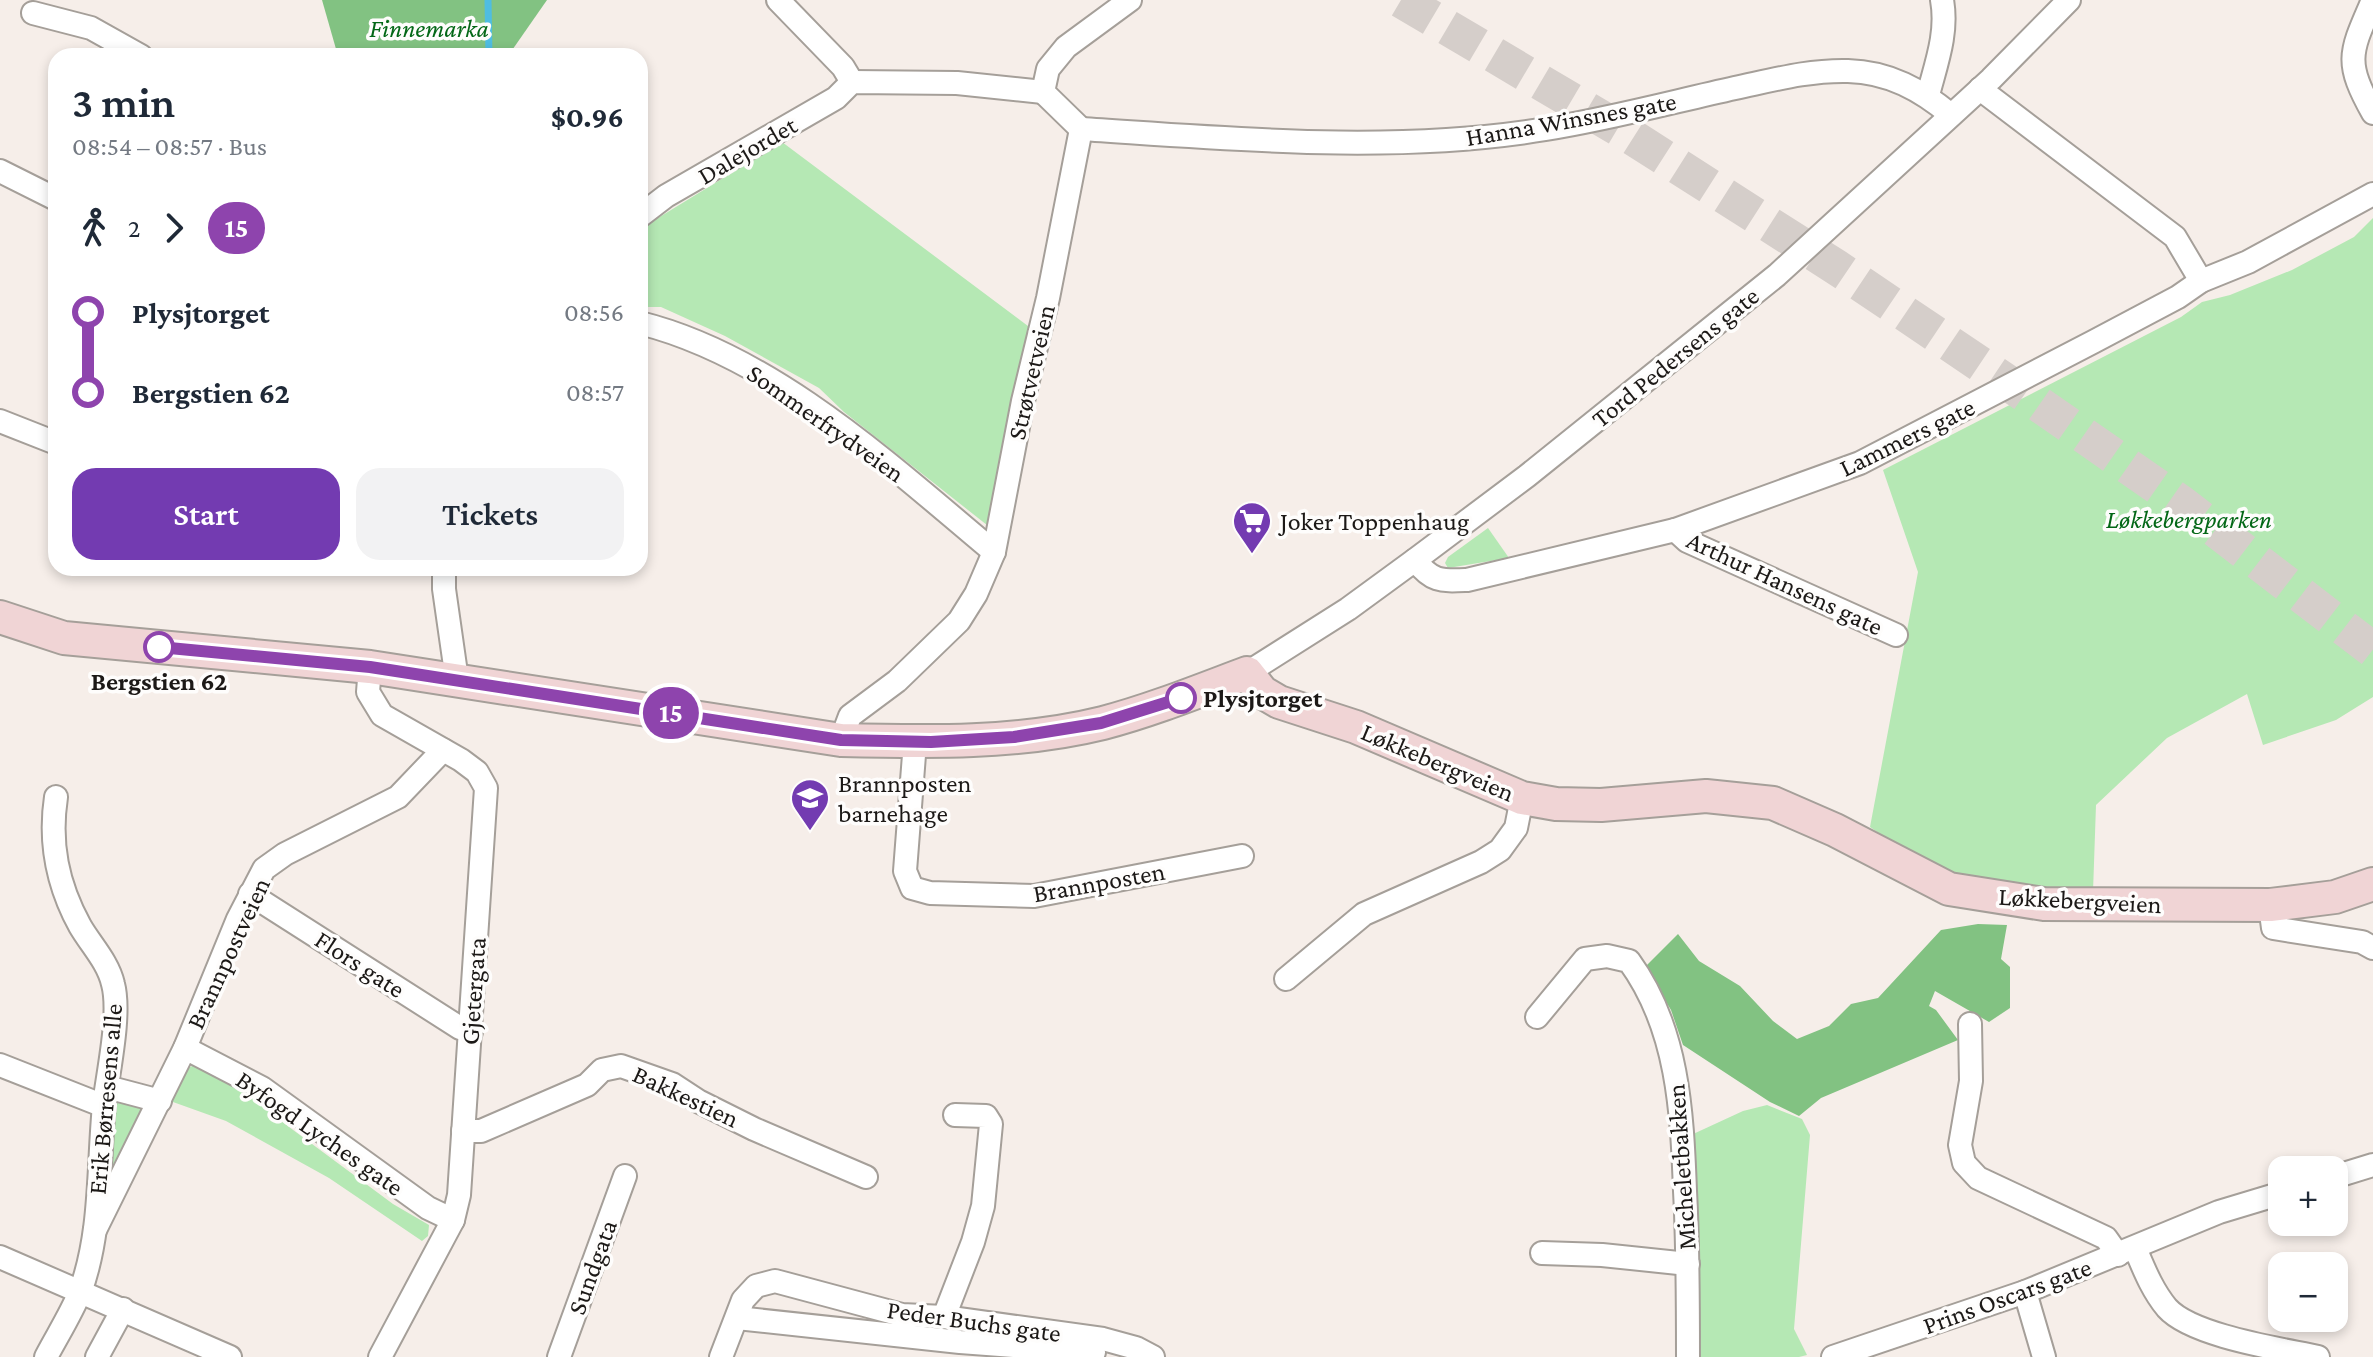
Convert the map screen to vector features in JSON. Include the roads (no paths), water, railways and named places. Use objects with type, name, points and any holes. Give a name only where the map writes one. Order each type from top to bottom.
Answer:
[{"type":"main road","points":[[0,617],[64,638],[370,667],[841,740],[915,742],[1014,737],[1101,723],[1171,702],[1247,673]]},
{"type":"main road","name":"Løkkebergveien","points":[[1247,673],[1262,692],[1279,702],[1356,727],[1522,798],[1556,804],[1601,805],[1706,796],[1773,803],[1835,830],[1949,889],[2044,904],[2270,905],[2335,897],[2373,884]]},
{"type":"street","points":[[778,0],[843,67],[852,82],[957,83],[1043,92],[1081,129]]},
{"type":"street","points":[[1043,92],[1048,69],[1066,47],[1130,0]]},
{"type":"street","points":[[1928,95],[1945,17],[1942,0]]},
{"type":"street","name":"Tord Pedersens gate","points":[[1247,673],[1348,609],[1415,560],[1539,466],[1777,275],[1980,89],[2069,0]]},
{"type":"street","points":[[2373,0],[2355,41],[2353,61],[2355,81],[2373,113]]},
{"type":"street","points":[[33,13],[91,28],[127,48]]},
{"type":"street","name":"Hanna Winsnes gate","points":[[1081,129],[1232,139],[1360,142],[1456,140],[1547,129],[1802,73],[1850,71],[1903,82],[1928,95],[1951,115]]},
{"type":"street","name":"Dalejordet","points":[[648,210],[666,196],[836,98],[852,82]]},
{"type":"street","points":[[1980,89],[2175,237],[2201,281]]},
{"type":"street","name":"Strøtvetveien","points":[[841,740],[850,716],[897,681],[959,621],[976,594],[994,552],[1081,129]]},
{"type":"street","points":[[0,171],[48,195]]},
{"type":"street","name":"Lammers gate","points":[[1415,560],[1426,574],[1442,581],[1467,580],[1675,530],[1860,463],[2141,316],[2201,281],[2230,272],[2373,194]]},
{"type":"street","name":"Sommerfrydveien","points":[[648,325],[699,343],[782,386],[887,463],[994,552]]},
{"type":"street","points":[[0,421],[48,440]]},
{"type":"street","name":"Arthur Hansens gate","points":[[1675,530],[1687,541],[1896,635]]},
{"type":"street","points":[[444,576],[457,680]]},
{"type":"street","name":"Gjetergata","points":[[370,667],[368,692],[382,715],[477,772],[486,788],[459,1195],[453,1220],[380,1357]]},
{"type":"street","name":"Brannposten","points":[[915,742],[905,871],[912,888],[930,893],[1034,896],[1242,856]]},
{"type":"street","name":"Brannpostveien","points":[[95,1230],[185,1048],[250,894],[264,869],[285,854],[398,797],[443,750]]},
{"type":"street","name":"Erik Børresens alle","points":[[46,1357],[80,1292],[95,1230],[114,1024],[114,985],[103,960],[80,926],[53,855],[52,821],[56,797]]},
{"type":"street","points":[[1286,979],[1364,914],[1481,862],[1500,850],[1516,828],[1522,798]]},
{"type":"street","name":"Flors gate","points":[[250,894],[460,1028],[471,1032]]},
{"type":"street","points":[[2270,905],[2273,928],[2362,942],[2373,948]]},
{"type":"street","name":"Micheletbakken","points":[[1537,1017],[1585,959],[1607,956],[1629,961],[1653,1000],[1672,1055],[1682,1121],[1688,1357]]},
{"type":"street","name":"Prins Oscars gate","points":[[1970,1024],[1971,1081],[1960,1145],[1964,1163],[1978,1178],[2106,1238],[2126,1251]]},
{"type":"street","name":"Byfogd Lyches gate","points":[[185,1048],[262,1088],[428,1208],[453,1220]]},
{"type":"street","points":[[0,1065],[105,1097],[160,1101]]},
{"type":"street","name":"Bakkestien","points":[[463,1131],[481,1131],[587,1085],[602,1070],[621,1066],[672,1084],[754,1129],[866,1177]]},
{"type":"street","points":[[944,1317],[973,1242],[983,1206],[991,1124],[986,1116],[955,1115]]},
{"type":"street","points":[[2348,1173],[2373,1165]]},
{"type":"street","name":"Sundgata","points":[[559,1357],[625,1176]]},
{"type":"street","points":[[2268,1197],[2219,1212],[2126,1251],[2169,1310],[2204,1330],[2271,1352],[2318,1357]]},
{"type":"street","name":"Prins Oscars gate","points":[[1833,1357],[1863,1352],[2126,1251]]},
{"type":"street","name":"Micheletbakken","points":[[1542,1253],[1602,1255],[1688,1264]]},
{"type":"street","points":[[0,1257],[230,1357]]},
{"type":"street","name":"Peder Buchs gate","points":[[721,1357],[743,1300],[756,1286],[775,1281],[902,1315],[944,1317],[1103,1339],[1144,1352]]},
{"type":"street","points":[[2025,1292],[2044,1357]]},
{"type":"street","points":[[97,1357],[123,1309]]},
{"type":"street","name":"Peder Buchs gate","points":[[737,1318],[1032,1347],[1105,1353],[1144,1352]]},
{"type":"waterway","points":[[488,0],[489,48]]},
{"type":"tunnel","points":[[1401,0],[1618,128],[1836,267],[2181,503],[2373,650]]},
{"type":"place","name":"Joker Toppenhaug","points":[[1252,555]]},
{"type":"place","name":"Bergstien 62","points":[[159,647]]},
{"type":"place","name":"Plysjtorget","points":[[1181,698]]},
{"type":"place","name":"Brannposten barnehage","points":[[810,832]]},
{"type":"park label","name":"Finnemarka","points":[[429,28]]},
{"type":"park label","name":"Løkkebergparken","points":[[2189,519]]}]
